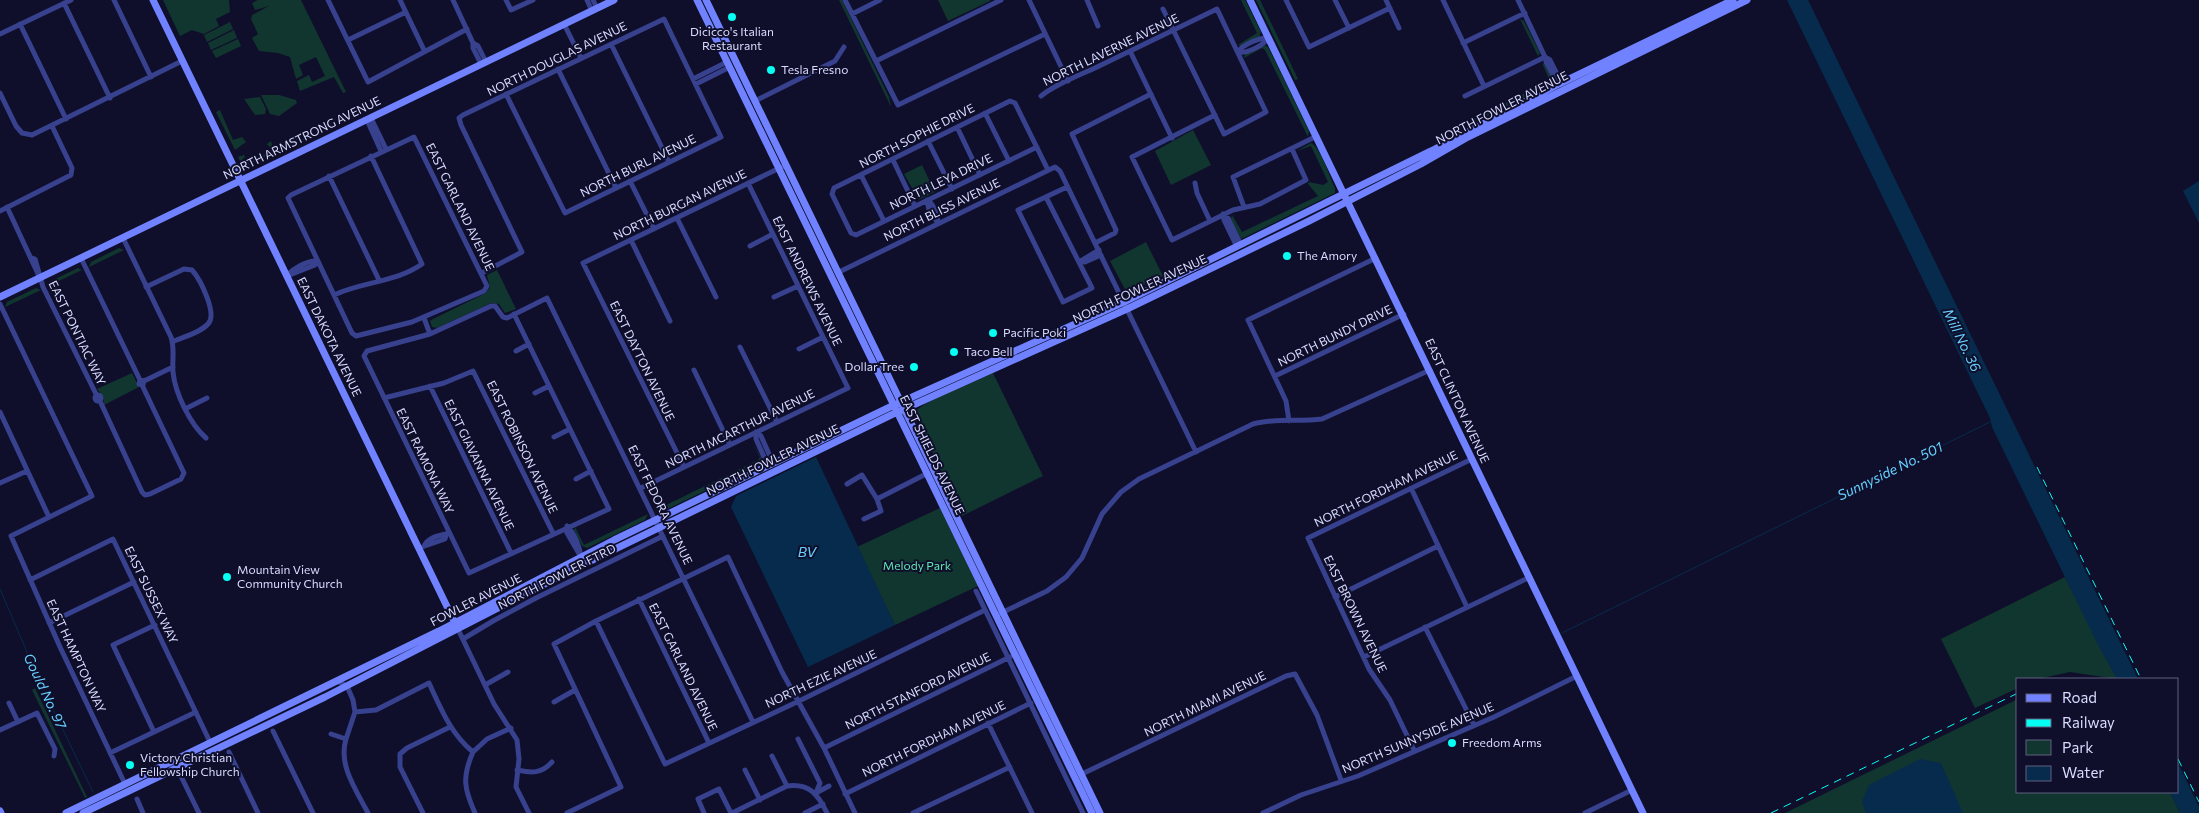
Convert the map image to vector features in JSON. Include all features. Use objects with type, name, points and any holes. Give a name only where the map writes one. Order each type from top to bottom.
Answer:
[{"type":"main road","name":"EAST DAKOTA AVENUE","points":[[153,0],[286,276],[422,547],[457,626]]},
{"type":"main road","name":"NORTH ARMSTRONG AVENUE","points":[[0,297],[614,0]]},
{"type":"main road","name":"EAST SHIELDS AVENUE","points":[[697,0],[783,166],[858,321],[865,326],[904,404],[978,557],[1000,614],[1012,657],[1092,813]]},
{"type":"main road","name":"EAST SHIELDS AVENUE","points":[[706,0],[755,101],[808,225],[836,274],[896,408],[947,512],[1022,652],[1100,813]]},
{"type":"main road","name":"EAST CLINTON AVENUE","points":[[1250,0],[1318,136],[1643,813]]},
{"type":"main road","name":"NORTH FOWLER AVENUE","points":[[904,404],[1013,360],[1559,85],[1733,0]]},
{"type":"main road","name":"NORTH FOWLER AVENUE","points":[[457,626],[574,569],[661,532],[738,489],[904,404],[1064,329],[1209,269],[1420,164],[1559,85],[1636,54],[1747,0]]},
{"type":"main road","points":[[1636,54],[1674,32],[1674,29]]},
{"type":"main road","points":[[1209,269],[1212,263],[1238,250],[1239,246]]},
{"type":"main road","points":[[1013,360],[1030,348],[1059,335],[1064,329]]},
{"type":"main road","name":"FOWLER AVENUE","points":[[84,812],[347,686],[581,558],[655,520],[771,464],[896,408]]},
{"type":"main road","points":[[738,489],[741,484],[770,470],[771,464]]},
{"type":"main road","points":[[947,512],[953,514],[968,545],[978,557]]},
{"type":"main road","name":"FOWLER AVENUE","points":[[66,813],[384,658],[457,626]]},
{"type":"main road","points":[[347,686],[348,681],[374,668],[384,658]]},
{"type":"main road","points":[[254,731],[267,721],[296,706],[298,700]]},
{"type":"main road","points":[[177,768],[181,761],[204,750],[210,742]]},
{"type":"main road","points":[[84,812],[94,804],[122,790],[125,784]]},
{"type":"street","points":[[0,34],[71,0]]},
{"type":"street","points":[[114,0],[151,77]]},
{"type":"street","points":[[328,0],[368,82],[421,56],[424,50],[467,29]]},
{"type":"street","points":[[400,0],[424,50]]},
{"type":"street","points":[[452,0],[474,43],[478,46],[483,63]]},
{"type":"street","points":[[506,0],[511,10],[533,0]]},
{"type":"street","points":[[587,0],[595,10]]},
{"type":"street","points":[[593,0],[595,10]]},
{"type":"street","points":[[845,0],[898,105],[1046,34]]},
{"type":"street","points":[[852,14],[880,0]]},
{"type":"street","points":[[876,62],[1001,0]]},
{"type":"street","points":[[1029,0],[1068,81]]},
{"type":"street","points":[[1087,0],[1098,26]]},
{"type":"street","points":[[1286,0],[1309,47],[1390,8]]},
{"type":"street","points":[[1336,0],[1349,28]]},
{"type":"street","points":[[1386,0],[1399,28]]},
{"type":"street","points":[[1443,0],[1484,86]]},
{"type":"street","points":[[1518,0],[1546,58],[1550,60],[1559,78],[1559,85]]},
{"type":"street","points":[[64,4],[110,98]]},
{"type":"street","points":[[1163,9],[1224,134],[1266,112],[1238,52],[1266,42],[1268,38]]},
{"type":"street","name":"NORTH LAVERNE AVENUE","points":[[1041,96],[1217,9],[1238,52]]},
{"type":"street","points":[[348,40],[406,12]]},
{"type":"street","points":[[1464,43],[1525,13]]},
{"type":"street","name":"NORTH DOUGLAS AVENUE","points":[[482,273],[522,252],[459,118],[664,19],[694,82]]},
{"type":"street","points":[[20,24],[66,119]]},
{"type":"street","points":[[564,24],[581,58]]},
{"type":"street","points":[[611,44],[669,162]]},
{"type":"street","points":[[755,101],[835,61],[844,47]]},
{"type":"street","points":[[1130,51],[1172,138]]},
{"type":"street","points":[[1464,96],[1546,58]]},
{"type":"street","points":[[0,93],[16,126],[22,133],[32,134],[110,98],[182,61]]},
{"type":"street","points":[[694,82],[729,65]]},
{"type":"street","points":[[558,69],[616,188]]},
{"type":"street","name":"NORTH BURL AVENUE","points":[[506,94],[564,213],[721,137],[694,82]]},
{"type":"street","points":[[1095,243],[1116,232],[1072,134],[1151,94]]},
{"type":"street","name":"NORTH SOPHIE DRIVE","points":[[853,235],[832,190],[985,113],[1012,101],[1015,103],[1037,147]]},
{"type":"street","points":[[985,113],[1008,161]]},
{"type":"street","points":[[1215,115],[1132,158],[1172,240],[1223,214],[1260,204],[1306,180],[1292,149]]},
{"type":"street","points":[[369,119],[384,150],[288,198],[352,333],[356,336],[424,318],[430,334],[491,306],[498,308],[503,317],[507,318],[514,314],[608,509],[511,553]]},
{"type":"street","points":[[0,211],[71,175],[72,168],[52,126]]},
{"type":"street","points":[[957,127],[980,175]]},
{"type":"street","points":[[1244,207],[1233,177],[1318,136]]},
{"type":"street","name":"EAST GARLAND AVENUE","points":[[384,150],[414,137],[487,286],[484,291],[424,318]]},
{"type":"street","points":[[928,141],[952,189]]},
{"type":"street","points":[[1037,147],[1048,170]]},
{"type":"street","name":"NORTH LEYA DRIVE","points":[[853,235],[1037,147]]},
{"type":"street","points":[[334,295],[403,273],[422,264],[371,156]]},
{"type":"street","points":[[893,160],[915,206]]},
{"type":"street","name":"NORTH BURGAN AVENUE","points":[[582,263],[783,166]]},
{"type":"street","name":"NORTH BLISS AVENUE","points":[[836,274],[1055,167],[1060,171],[1068,187]]},
{"type":"street","points":[[861,175],[884,221]]},
{"type":"street","points":[[329,176],[379,280]]},
{"type":"street","points":[[630,181],[654,229]]},
{"type":"street","name":"EAST ANDREWS AVENUE","points":[[748,183],[848,388]]},
{"type":"street","points":[[1195,183],[1197,193],[1210,221]]},
{"type":"street","points":[[1046,197],[1092,288],[1063,302],[1018,210],[1046,197],[1068,187],[1196,452]]},
{"type":"street","points":[[927,200],[938,223]]},
{"type":"street","name":"EAST PONTIAC WAY","points":[[7,207],[32,258],[30,261],[40,278],[142,492],[146,495],[184,475],[142,382]]},
{"type":"street","points":[[1223,214],[1228,218],[1239,246]]},
{"type":"street","points":[[677,218],[716,298]]},
{"type":"street","points":[[750,246],[773,234]]},
{"type":"street","points":[[123,238],[172,342],[175,384],[196,426],[206,438]]},
{"type":"street","points":[[631,240],[670,321]]},
{"type":"street","points":[[1080,262],[1100,252]]},
{"type":"street","points":[[81,258],[142,382],[173,367]]},
{"type":"street","points":[[1289,421],[1286,401],[1248,320],[1376,258]]},
{"type":"street","points":[[286,276],[315,265],[317,261]]},
{"type":"street","name":"EAST DAYTON AVENUE","points":[[582,263],[684,468]]},
{"type":"street","points":[[146,287],[184,269],[192,270],[196,275],[209,304],[211,318],[207,326],[172,342]]},
{"type":"street","points":[[774,297],[798,286]]},
{"type":"street","name":"EAST FEDORA AVENUE","points":[[514,314],[547,298],[641,488],[753,722]]},
{"type":"street","points":[[0,304],[92,496],[50,517],[2,421],[0,412]]},
{"type":"street","name":"NORTH BUNDY DRIVE","points":[[1275,376],[1404,314]]},
{"type":"street","name":"EAST RAMONA WAY","points":[[430,334],[367,351],[364,356],[447,534],[468,573],[511,553]]},
{"type":"street","points":[[799,348],[823,337]]},
{"type":"street","points":[[516,350],[529,344]]},
{"type":"street","points":[[740,347],[777,422]]},
{"type":"street","points":[[694,370],[730,445]]},
{"type":"street","points":[[1000,614],[1047,591],[1066,577],[1082,558],[1102,514],[1121,492],[1139,479],[1253,424],[1269,421],[1322,419],[1430,370]]},
{"type":"street","name":"EAST ROBINSON AVENUE","points":[[430,386],[473,371],[553,533]]},
{"type":"street","points":[[384,398],[430,386]]},
{"type":"street","name":"EAST GIAVANNA AVENUE","points":[[430,386],[511,553]]},
{"type":"street","points":[[535,393],[550,386]]},
{"type":"street","name":"NORTH MCARTHUR AVENUE","points":[[641,488],[848,388]]},
{"type":"street","points":[[186,408],[207,398]]},
{"type":"street","points":[[554,437],[570,429]]},
{"type":"street","points":[[756,432],[761,436],[771,464]]},
{"type":"street","name":"NORTH FORDHAM AVENUE","points":[[1308,538],[1472,459]]},
{"type":"street","points":[[0,483],[27,470]]},
{"type":"street","points":[[576,479],[591,471]]},
{"type":"street","points":[[877,498],[928,473]]},
{"type":"street","points":[[846,484],[862,475],[877,498],[881,511],[864,519]]},
{"type":"street","points":[[1410,488],[1467,607]]},
{"type":"street","name":"EAST HAMPTON WAY","points":[[50,517],[11,536],[48,623],[125,784]]},
{"type":"street","name":"EAST ROBINSON AVENUE","points":[[567,526],[567,533],[581,558]]},
{"type":"street","name":"NORTH FOWLER FTRD","points":[[463,640],[493,620],[661,532]]},
{"type":"street","points":[[422,547],[445,539],[447,534]]},
{"type":"street","name":"EAST BROWN AVENUE","points":[[1308,538],[1364,657],[1390,700],[1414,750]]},
{"type":"street","name":"EAST SUSSEX WAY","points":[[30,580],[113,539],[210,742]]},
{"type":"street","points":[[1335,597],[1438,546]]},
{"type":"street","points":[[568,813],[621,787],[554,644],[639,599],[728,557],[782,672],[824,748],[855,813]]},
{"type":"street","points":[[1364,657],[1530,577]]},
{"type":"street","points":[[48,623],[134,582]]},
{"type":"street","name":"EAST SHIELDS AVENUE","points":[[976,591],[1012,657],[1031,703],[1083,813]]},
{"type":"street","name":"EAST GARLAND AVENUE","points":[[639,599],[709,743]]},
{"type":"street","name":"NORTH EZIE AVENUE","points":[[596,621],[665,764],[985,610]]},
{"type":"street","points":[[154,732],[113,645],[155,625]]},
{"type":"street","name":"EAST DAKOTA AVENUE","points":[[457,626],[498,711],[511,728],[519,747],[516,787],[529,813]]},
{"type":"street","points":[[1426,627],[1474,726]]},
{"type":"street","name":"NORTH STANFORD AVENUE","points":[[824,748],[1022,652]]},
{"type":"street","points":[[485,685],[508,672]]},
{"type":"street","name":"NORTH MIAMI AVENUE","points":[[1082,774],[1286,676],[1295,674],[1317,715],[1342,780]]},
{"type":"street","name":"NORTH SUNNYSIDE AVENUE","points":[[1264,813],[1301,795],[1358,776],[1414,750],[1474,726],[1578,676]]},
{"type":"street","points":[[337,681],[347,686],[353,700],[355,712],[344,747],[345,764],[368,813]]},
{"type":"street","points":[[355,712],[376,710],[429,683],[450,727],[459,741],[473,752]]},
{"type":"street","points":[[554,702],[575,690]]},
{"type":"street","points":[[9,703],[18,722]]},
{"type":"street","name":"NORTH FORDHAM AVENUE","points":[[845,794],[1031,703]]},
{"type":"street","points":[[110,753],[196,712]]},
{"type":"street","points":[[0,730],[37,713],[54,749],[54,756]]},
{"type":"street","points":[[988,723],[1030,812]]},
{"type":"street","points":[[423,813],[400,767],[400,754],[407,748],[450,727]]},
{"type":"street","points":[[475,813],[466,794],[465,770],[473,752],[487,739],[511,728]]},
{"type":"street","points":[[273,731],[313,813]]},
{"type":"street","points":[[331,734],[346,739]]},
{"type":"street","points":[[798,739],[820,783],[816,793]]},
{"type":"street","points":[[229,752],[258,813]]},
{"type":"street","points":[[772,756],[787,786]]},
{"type":"street","points":[[517,770],[536,773],[546,768],[552,762]]},
{"type":"street","points":[[166,764],[177,768],[198,813]]},
{"type":"street","points":[[913,813],[1010,767]]},
{"type":"street","points":[[745,770],[760,800]]},
{"type":"street","points":[[704,813],[698,800],[719,789],[731,813],[787,786],[808,788],[816,793],[827,813]]},
{"type":"street","points":[[816,793],[829,786]]},
{"type":"street","points":[[1585,813],[1632,790]]},
{"type":"street","points":[[136,799],[143,813]]},
{"type":"street","points":[[805,813],[823,804]]},
{"type":"street","points":[[580,807],[583,813]]},
{"type":"green space","points":[[163,0],[229,0],[230,12],[216,19],[219,26],[204,34],[192,30],[180,36]]},
{"type":"green space","points":[[258,0],[301,0],[346,92],[343,93],[334,77],[300,91],[297,81],[309,75],[312,82],[325,76],[316,57],[299,65],[303,75],[296,79],[290,57],[278,53],[259,51],[252,38],[258,34],[251,19],[252,15],[269,6],[255,10],[252,3]]},
{"type":"green space","points":[[839,0],[842,0],[889,97],[891,107]]},
{"type":"green space","points":[[938,0],[990,0],[990,1],[948,21]]},
{"type":"green space","points":[[1241,0],[1245,0],[1261,32],[1259,37],[1241,46],[1238,45],[1257,33]]},
{"type":"green space","points":[[1256,0],[1260,0],[1298,79],[1295,80]]},
{"type":"green space","points":[[1520,19],[1524,21],[1540,53],[1538,56]]},
{"type":"green space","points":[[230,22],[233,29],[207,42],[204,35]]},
{"type":"green space","points":[[234,30],[237,38],[211,50],[208,43]]},
{"type":"green space","points":[[238,39],[241,46],[216,58],[212,51]]},
{"type":"green space","points":[[1264,45],[1268,47],[1309,131],[1308,137],[1265,50],[1262,48],[1244,58],[1245,54]]},
{"type":"green space","points":[[1542,63],[1552,78],[1551,84],[1475,122],[1473,119],[1548,82],[1549,79]]},
{"type":"green space","points":[[261,95],[279,95],[296,100],[297,103],[279,116],[270,114]]},
{"type":"green space","points":[[260,97],[266,109],[265,114],[255,115],[244,99]]},
{"type":"green space","points":[[220,110],[233,140],[242,137],[246,142],[235,150],[216,112]]},
{"type":"green space","points":[[1193,130],[1211,165],[1171,185],[1155,151]]},
{"type":"green space","points":[[296,138],[307,139],[274,153],[267,144],[271,141],[273,148],[287,147]]},
{"type":"green space","points":[[1311,143],[1321,156],[1335,188],[1335,193],[1241,239],[1231,219],[1232,215],[1242,232],[1318,196],[1308,184],[1309,182],[1323,185],[1328,182],[1311,146],[1297,151]]},
{"type":"green space","points":[[271,153],[246,166],[242,165],[238,157],[244,155],[245,157],[242,160],[244,163],[253,158]]},
{"type":"green space","points":[[922,165],[935,192],[919,200],[904,174]]},
{"type":"green space","points":[[1146,242],[1163,276],[1127,293],[1110,261]]},
{"type":"green space","points":[[119,248],[124,250],[89,267],[91,262]]},
{"type":"green space","points":[[78,268],[82,270],[48,286],[49,282]]},
{"type":"green space","points":[[497,270],[516,309],[505,313],[499,304],[491,303],[437,328],[432,327],[430,321],[433,319],[486,293],[490,287],[487,275]]},
{"type":"green space","points":[[36,288],[41,290],[5,307],[7,302]]},
{"type":"green space","points":[[132,373],[139,387],[104,405],[103,396],[97,389]]},
{"type":"green space","points":[[993,373],[1043,476],[962,516],[914,413],[938,397]]},
{"type":"green space","points":[[751,440],[762,459],[761,464],[661,512],[656,510],[758,460],[760,457]]},
{"type":"green space","name":"Melody Park","points":[[940,508],[978,586],[895,625],[857,547]]},
{"type":"green space","points":[[648,514],[645,520],[587,548],[582,546],[574,530],[575,527],[584,545]]},
{"type":"green space","points":[[2065,577],[2116,678],[2070,672],[2042,678],[2016,678],[2016,689],[1975,708],[1941,639]]},
{"type":"green space","points":[[35,688],[87,797],[85,798],[32,690]]},
{"type":"green space","points":[[2016,700],[2016,793],[2170,793],[2180,813],[1785,813]]},
{"type":"water","name":"Mill No. 36","points":[[1787,0],[1808,0],[2138,678],[2116,678],[2098,645],[1992,427],[1990,418]]},
{"type":"water","points":[[2199,181],[2199,223],[2183,191]]},
{"type":"water","name":"BV","points":[[816,457],[895,625],[808,667],[731,507],[736,496]]},
{"type":"water","points":[[1920,759],[1941,763],[1963,813],[1866,813],[1862,802],[1869,785]]},
{"type":"water","points":[[2179,765],[2199,807],[2199,813],[2180,813],[2170,793],[2179,793]]},
{"type":"waterway","name":"Sunnyside No. 501","points":[[1562,633],[1992,421]]},
{"type":"waterway","name":"Gould No. 97","points":[[0,589],[39,680],[93,792]]},
{"type":"railway","points":[[2037,467],[2141,678]]},
{"type":"railway","points":[[1771,813],[2016,694]]},
{"type":"railway","points":[[2179,761],[2199,802]]},
{"type":"place","name":"Dicicco's Italian Restaurant","points":[[732,17]]},
{"type":"place","name":"Tesla Fresno","points":[[771,70]]},
{"type":"place","name":"The Amory","points":[[1287,256]]},
{"type":"place","name":"Pacific Poki","points":[[993,333]]},
{"type":"place","name":"Taco Bell","points":[[954,352]]},
{"type":"place","name":"Dollar Tree","points":[[914,367]]},
{"type":"place","name":"Mountain View Community Church","points":[[227,577]]},
{"type":"place","name":"Freedom Arms","points":[[1452,743]]},
{"type":"place","name":"Victory Christian Fellowship Church","points":[[130,765]]}]
